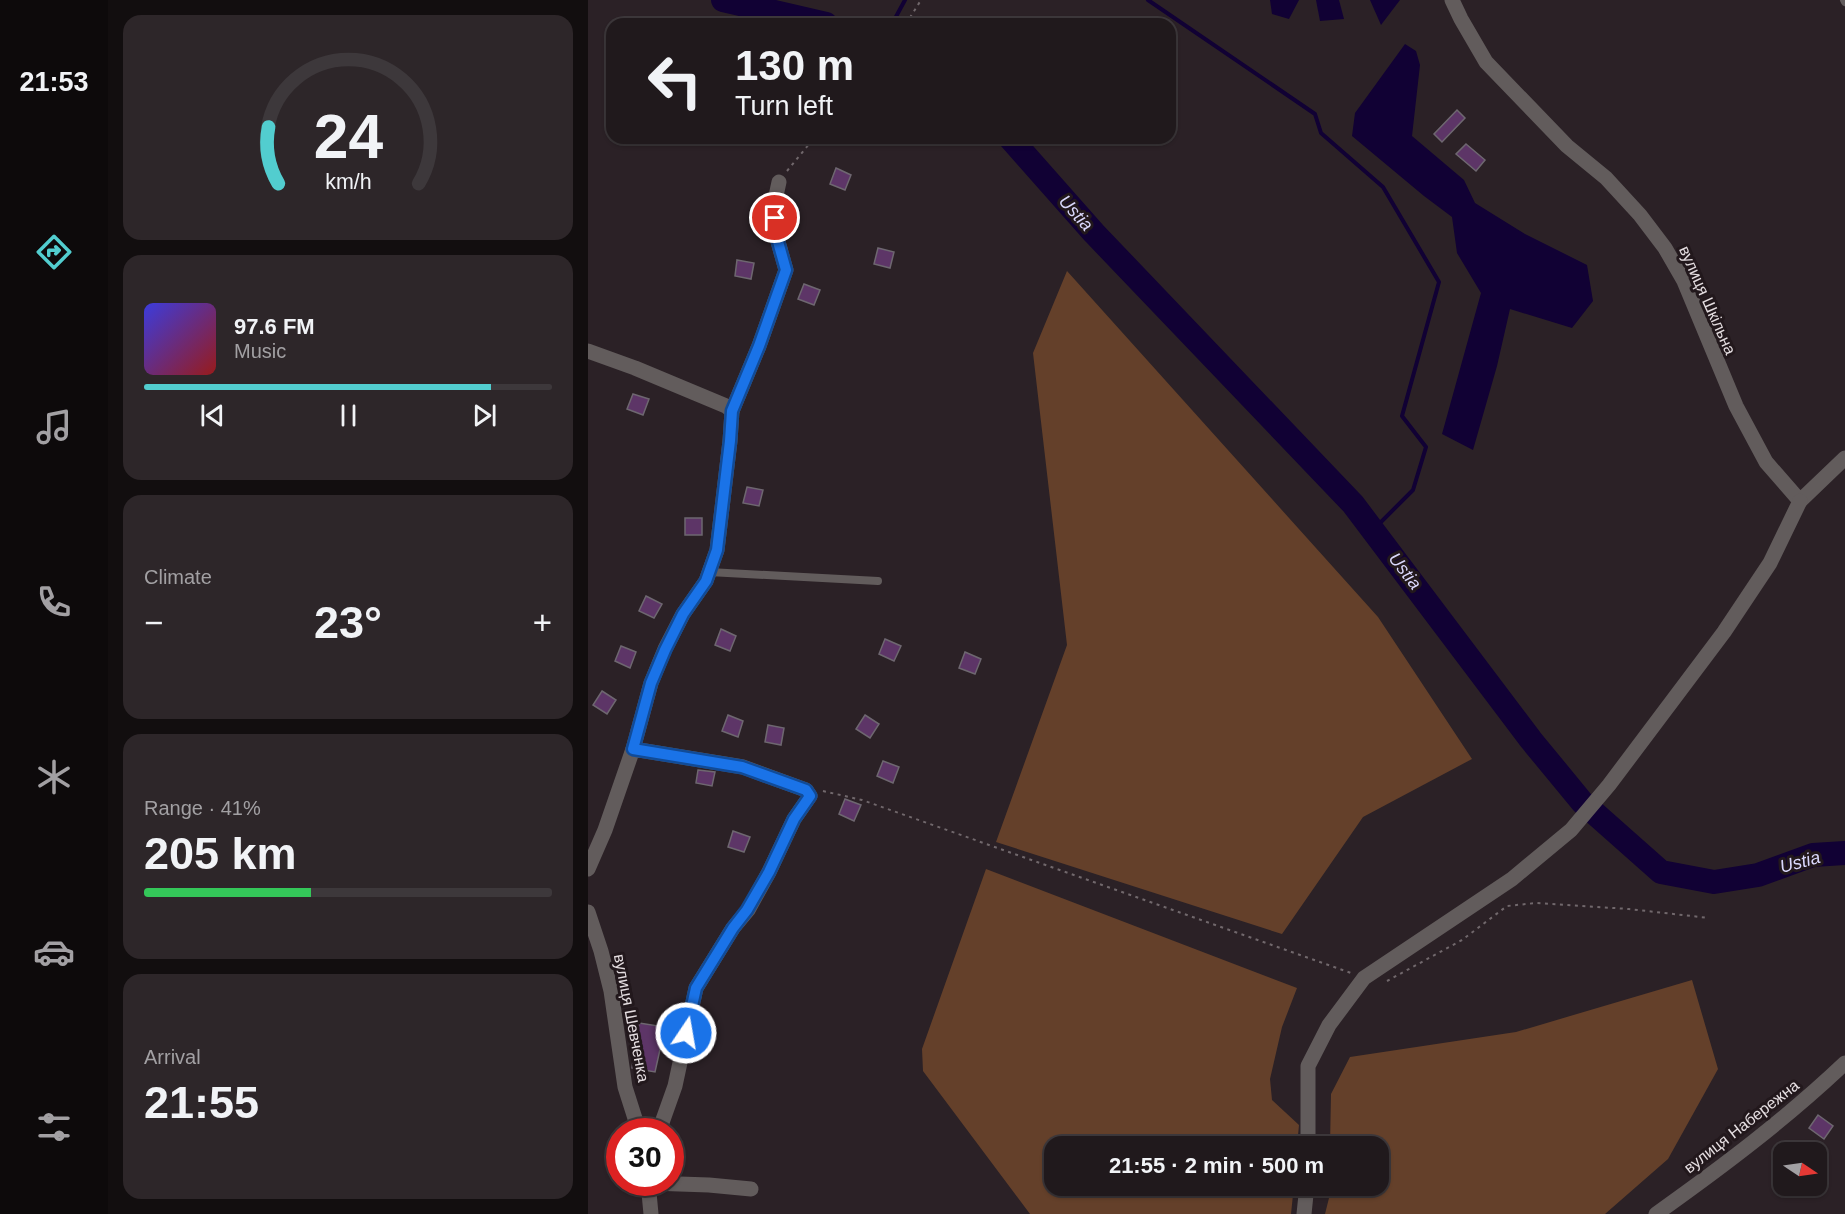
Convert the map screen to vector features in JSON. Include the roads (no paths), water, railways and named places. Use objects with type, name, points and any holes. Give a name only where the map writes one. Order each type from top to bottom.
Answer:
[{"type":"street","name":"вулиця Шкільна","points":[[1452,0],[1486,62],[1567,146],[1606,178],[1640,215],[1665,248],[1684,282],[1736,406],[1766,462],[1800,501]]},
{"type":"street","points":[[588,868],[605,830],[633,749],[651,683],[683,614],[706,581],[717,550],[732,411],[786,270],[775,231],[774,205],[779,182]]},
{"type":"street","points":[[588,351],[726,406],[732,411]]},
{"type":"street","points":[[1308,1136],[1308,1066],[1329,1026],[1364,978],[1512,879],[1571,830],[1609,785],[1724,632],[1770,563],[1800,501],[1845,458]]},
{"type":"street","points":[[633,749],[742,767],[806,790],[810,796],[794,819],[769,872],[747,910],[733,928],[696,988],[675,1086],[664,1118]]},
{"type":"street","name":"вулиця Шевченка","points":[[588,912],[611,991],[625,1087],[635,1118]]},
{"type":"street","name":"вулиця Набережна","points":[[1656,1214],[1766,1133],[1845,1063]]},
{"type":"street","points":[[684,1186],[751,1189]]},
{"type":"street","points":[[650,1196],[651,1214]]},
{"type":"street","points":[[1304,1214],[1306,1196]]},
{"type":"lane","points":[[709,572],[878,581]]},
{"type":"waterway","name":"Ustia","points":[[723,0],[800,18]]},
{"type":"waterway","points":[[895,18],[905,0]]},
{"type":"waterway","points":[[1148,0],[1174,18]]},
{"type":"waterway","points":[[1176,19],[1315,114],[1321,133],[1383,187],[1439,282],[1402,416],[1426,447],[1413,490],[1373,530]]},
{"type":"waterway","name":"Ustia","points":[[1015,144],[1094,233],[1353,504],[1531,740],[1582,802],[1661,872],[1714,882],[1758,875],[1813,855],[1845,853]]}]
